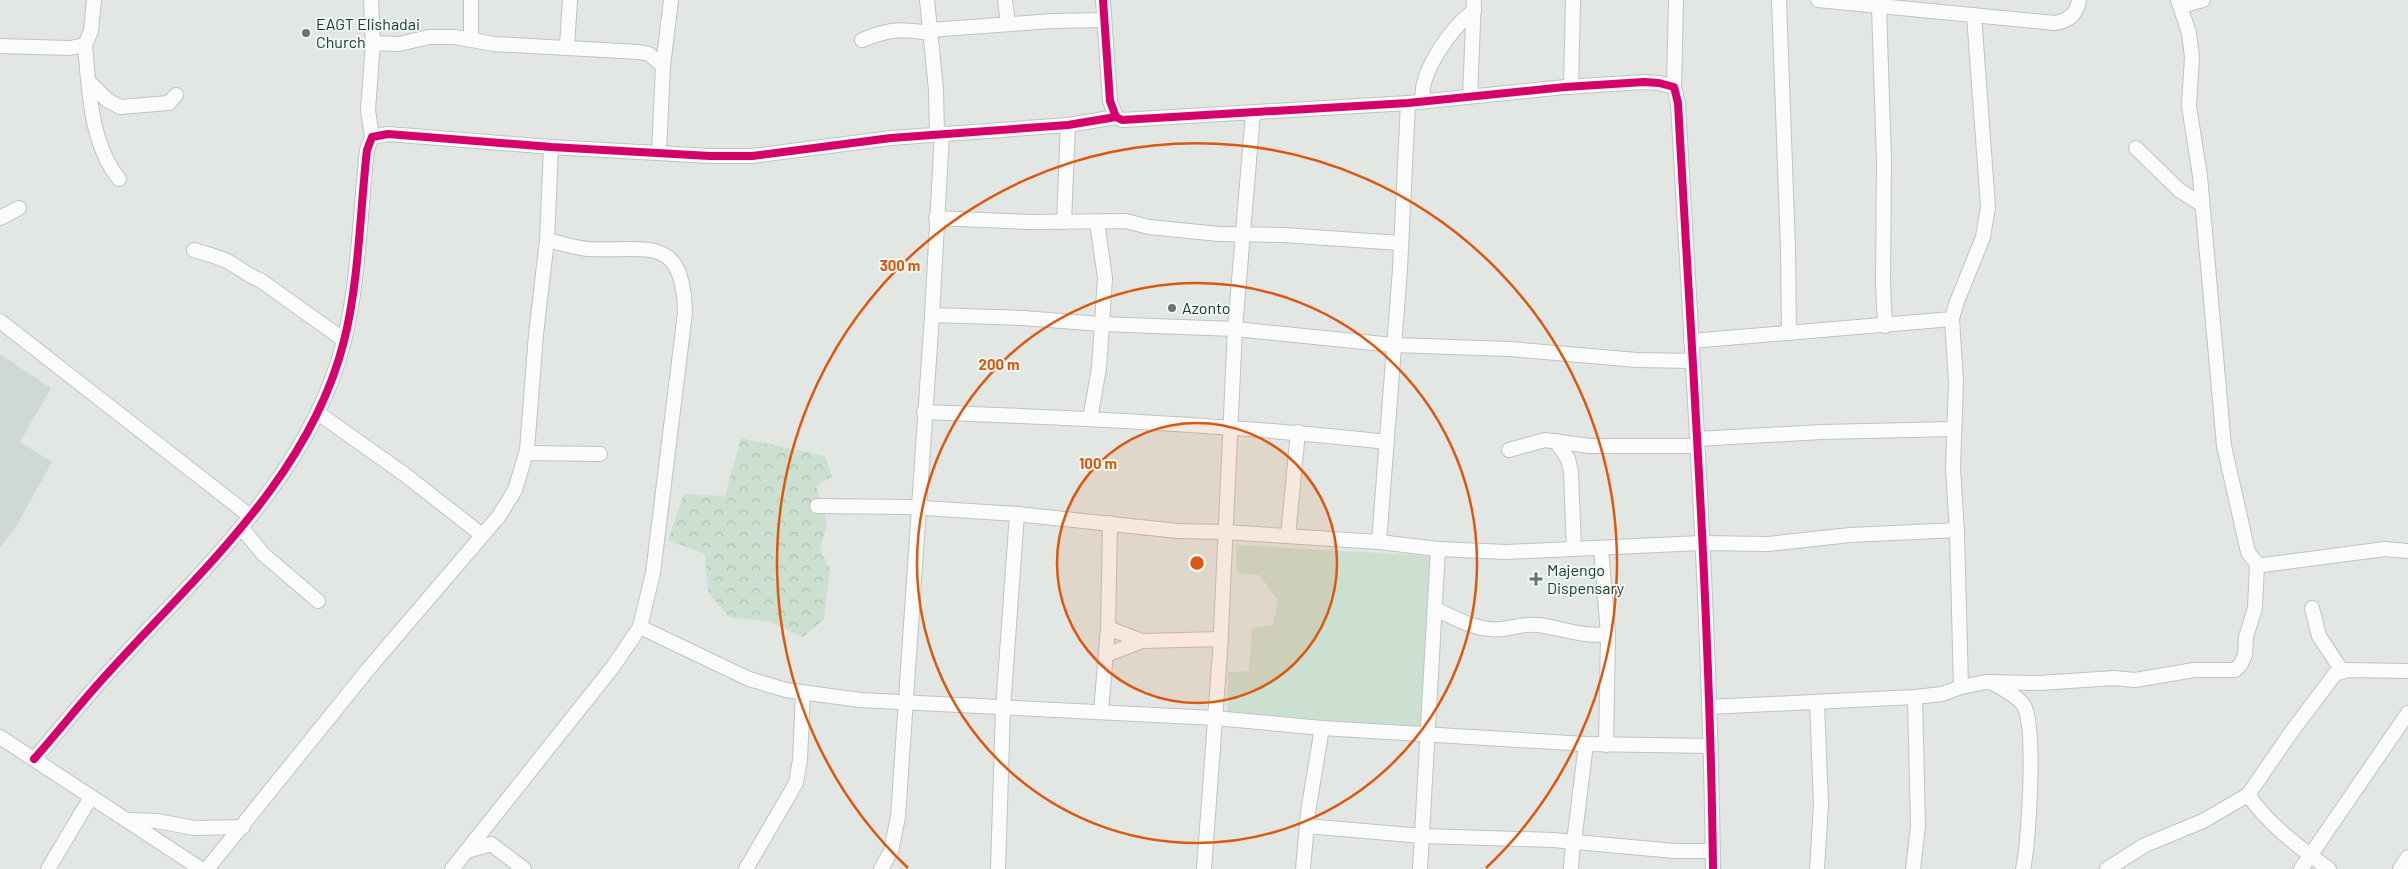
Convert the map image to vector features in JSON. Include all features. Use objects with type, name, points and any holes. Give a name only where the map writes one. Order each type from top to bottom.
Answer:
[{"type":"street","points":[[94,0],[91,31],[85,45],[92,110],[102,150],[111,170],[119,179]]},
{"type":"street","points":[[34,760],[108,673],[163,616],[246,522],[294,454],[318,412],[344,340],[358,249],[366,150],[372,137],[368,93],[373,43],[371,0]]},
{"type":"street","points":[[471,0],[471,40]]},
{"type":"street","points":[[567,46],[570,0]]},
{"type":"street","points":[[659,152],[663,66],[671,0]]},
{"type":"street","points":[[881,869],[891,851],[898,817],[932,315],[940,133],[927,0]]},
{"type":"street","points":[[1005,0],[1008,24]]},
{"type":"street","points":[[1103,0],[1110,101],[1116,117]]},
{"type":"street","points":[[1571,87],[1574,0]]},
{"type":"street","points":[[1676,0],[1674,87],[1678,103],[1697,443],[1710,707],[1713,869]]},
{"type":"street","points":[[1779,0],[1788,248],[1789,333]]},
{"type":"street","points":[[1818,0],[1879,7],[1905,5],[1974,15],[2055,23],[2066,21],[2074,14],[2079,0]]},
{"type":"street","points":[[1710,707],[1915,697],[1942,694],[1961,687],[1993,682],[2040,683],[2114,678],[2135,680],[2194,670],[2234,670],[2241,664],[2245,654],[2246,637],[2254,608],[2257,564],[2248,552],[2224,446],[2200,176],[2189,106],[2192,57],[2189,33],[2179,3],[2202,0]]},
{"type":"street","points":[[1470,96],[1474,6]]},
{"type":"street","points":[[1423,101],[1421,91],[1430,68],[1444,43],[1474,6]]},
{"type":"street","points":[[1879,7],[1884,161],[1883,284],[1885,326]]},
{"type":"street","points":[[1961,687],[1957,530],[1953,468],[1956,382],[1952,319],[1956,304],[1983,236],[1988,207],[1974,15]]},
{"type":"street","points":[[862,40],[892,30],[930,32],[1008,24],[1104,20]]},
{"type":"street","points":[[373,43],[399,44],[429,37],[455,37],[494,44],[567,46],[649,54],[663,66]]},
{"type":"street","points":[[0,46],[70,48],[85,45]]},
{"type":"street","points":[[90,82],[107,100],[120,106],[160,105],[169,103],[176,96]]},
{"type":"street","points":[[372,137],[388,134],[551,147],[710,156],[752,156],[940,133],[1068,125],[1116,117],[1130,120],[1253,114],[1408,103],[1644,82],[1674,87]]},
{"type":"street","points":[[1379,542],[1400,269],[1408,103]]},
{"type":"street","points":[[1204,869],[1220,639],[1235,329],[1253,114]]},
{"type":"street","points":[[1064,222],[1068,125]]},
{"type":"street","points":[[207,869],[370,667],[499,516],[515,490],[526,453],[536,334],[547,240],[551,147]]},
{"type":"street","points":[[2136,148],[2179,190],[2201,204]]},
{"type":"street","points":[[0,218],[18,208]]},
{"type":"street","points":[[936,218],[1064,222],[1126,221],[1149,227],[1218,234],[1242,233],[1400,243]]},
{"type":"street","points":[[1090,419],[1099,368],[1106,278],[1097,222]]},
{"type":"street","points":[[452,869],[612,668],[640,627],[651,586],[663,500],[669,429],[677,390],[685,313],[683,282],[670,258],[660,251],[644,248],[586,249],[547,240]]},
{"type":"street","points":[[194,250],[222,259],[245,274],[260,280],[344,340]]},
{"type":"street","points":[[932,315],[1235,329],[1394,345],[1510,348],[1614,358],[1692,361]]},
{"type":"street","points":[[1691,341],[1952,319]]},
{"type":"street","points":[[0,321],[246,522],[263,554],[318,601]]},
{"type":"street","points":[[318,412],[404,474],[482,535]]},
{"type":"street","points":[[924,412],[1090,419],[1298,432],[1387,442]]},
{"type":"street","points":[[1509,450],[1545,440],[1590,446],[1697,443],[1822,432],[1953,429]]},
{"type":"street","points":[[1288,536],[1298,432]]},
{"type":"street","points":[[1556,441],[1568,459],[1571,472],[1574,549]]},
{"type":"street","points":[[526,453],[600,454]]},
{"type":"street","points":[[817,506],[919,508],[1017,514],[1178,531],[1288,536],[1379,542],[1438,549],[1506,552],[1701,543],[1768,544],[1850,535],[1957,530]]},
{"type":"street","points":[[998,869],[1003,708],[1017,514]]},
{"type":"street","points":[[1101,712],[1108,628],[1110,523]]},
{"type":"street","points":[[1601,548],[1608,634],[1606,746]]},
{"type":"street","points":[[1420,869],[1438,549]]},
{"type":"street","points":[[2257,564],[2385,550],[2408,551]]},
{"type":"street","points":[[2312,608],[2319,636],[2342,671]]},
{"type":"street","points":[[1435,609],[1458,620],[1488,629],[1502,629],[1515,625],[1529,624],[1590,636],[1608,634]]},
{"type":"street","points":[[640,627],[749,679],[771,687],[860,700],[1215,718],[1322,728],[1606,746],[1711,746]]},
{"type":"street","points":[[1108,628],[1142,641]]},
{"type":"street","points":[[1106,656],[1142,641],[1220,639]]},
{"type":"street","points":[[2107,869],[2145,845],[2203,821],[2248,795],[2329,679],[2342,671],[2408,671]]},
{"type":"street","points":[[1993,682],[2023,705],[2030,731],[2030,797],[2023,869]]},
{"type":"street","points":[[746,869],[796,783],[804,692]]},
{"type":"street","points":[[1913,869],[1918,826],[1915,697]]},
{"type":"street","points":[[1817,702],[1821,805],[1817,869]]},
{"type":"street","points":[[2301,869],[2408,713]]},
{"type":"street","points":[[1303,869],[1307,826],[1322,728]]},
{"type":"street","points":[[0,737],[201,869]]},
{"type":"street","points":[[1571,869],[1586,744]]},
{"type":"street","points":[[2248,795],[2265,819],[2329,869]]},
{"type":"street","points":[[54,865],[91,797]]},
{"type":"street","points":[[127,820],[157,821],[194,828],[242,826]]},
{"type":"street","points":[[1307,826],[1422,836],[1573,842],[1675,851],[1713,851]]},
{"type":"street","points":[[466,852],[486,844],[491,844],[524,869]]},
{"type":"street","points":[[2400,869],[2408,857]]},
{"type":"shaded area","points":[[0,354],[51,388],[20,442],[52,462],[17,525],[0,548]]},
{"type":"green space","points":[[741,438],[825,456],[832,477],[816,486],[827,523],[820,549],[830,569],[824,619],[803,637],[770,622],[729,617],[708,592],[705,554],[668,540],[684,494],[725,496]]},
{"type":"green space","points":[[1236,545],[1433,556],[1422,734],[1227,720],[1228,672],[1249,671],[1252,628],[1273,625],[1278,600],[1259,575],[1237,573]]},
{"type":"cycle path","points":[[1103,0],[1110,101],[1116,117],[1122,120],[1408,103],[1565,87],[1644,82],[1674,87],[1678,103],[1700,486],[1708,677],[1713,869]]},
{"type":"cycle path","points":[[34,759],[98,684],[247,521],[278,480],[305,436],[328,390],[344,341],[356,271],[367,150],[372,137],[388,134],[551,147],[710,156],[752,156],[891,138],[1068,125],[1116,117]]},
{"type":"place","name":"EAGT Elishadai Church","points":[[306,33]]},
{"type":"place","name":"Azonto","points":[[1172,308]]},
{"type":"place","name":"Majengo Dispensary","points":[[1536,579]]}]
